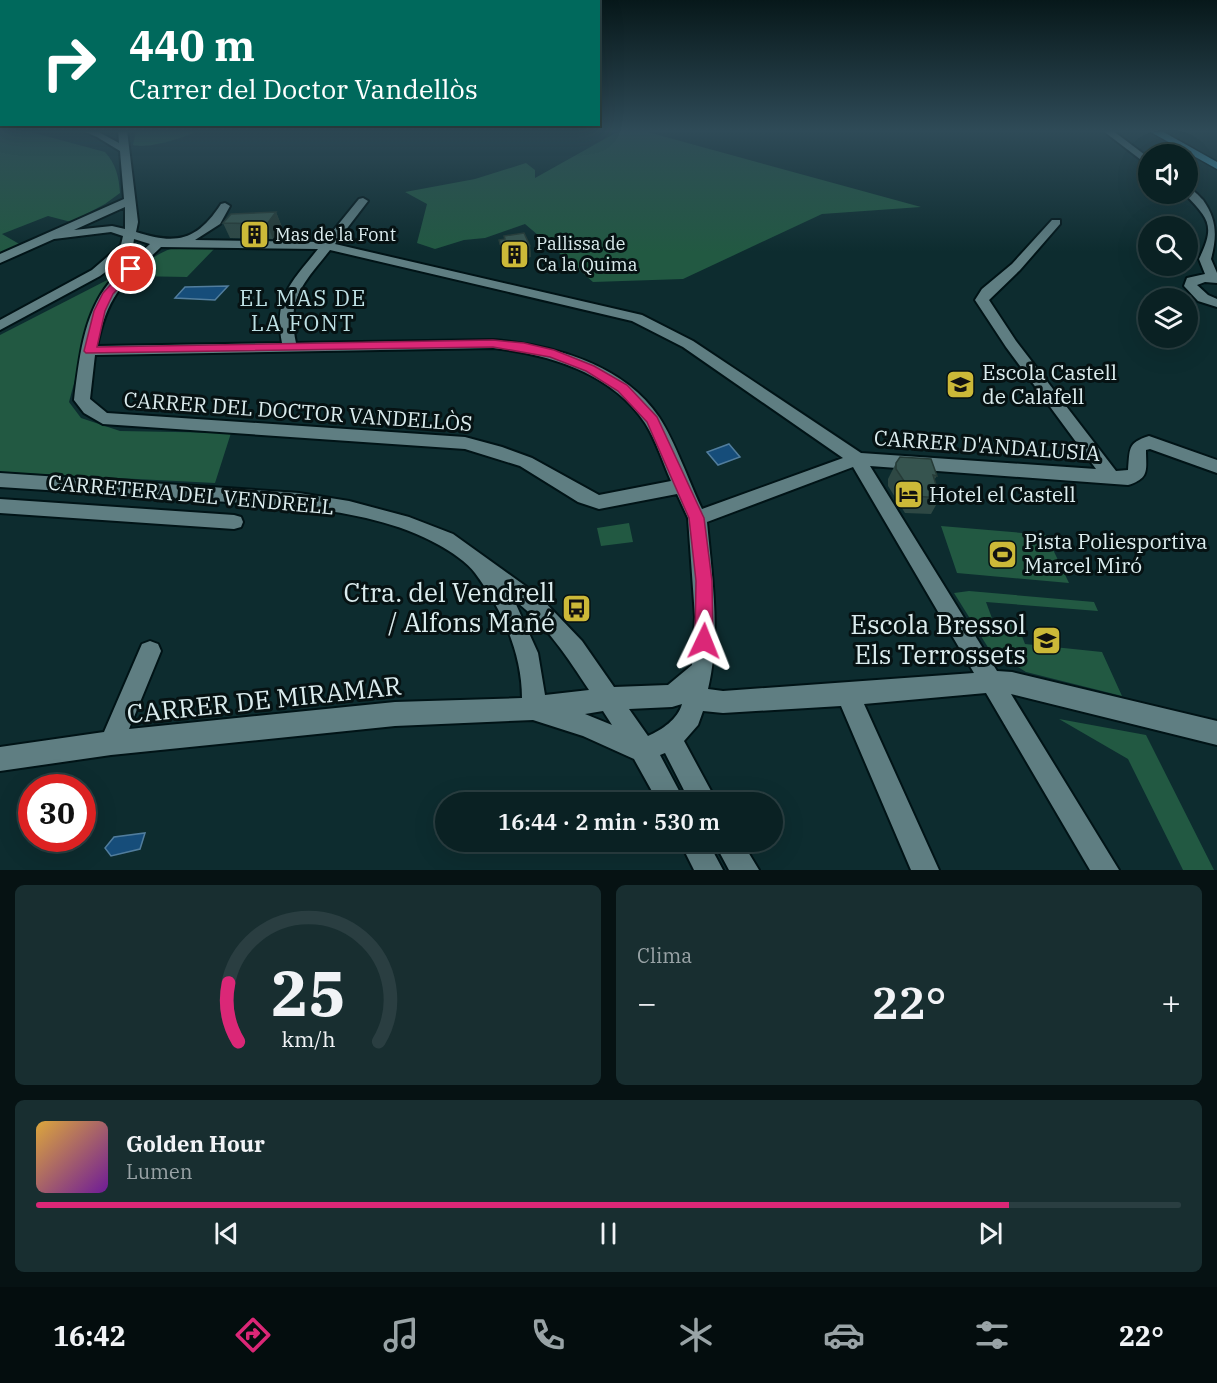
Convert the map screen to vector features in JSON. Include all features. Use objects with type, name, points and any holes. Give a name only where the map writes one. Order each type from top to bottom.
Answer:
[{"type":"street","points":[[0,326],[96,273],[115,259],[127,246],[131,234],[125,171]]},
{"type":"street","points":[[0,259],[129,201]]},
{"type":"street","points":[[290,347],[287,339],[289,298],[296,285],[363,201]]},
{"type":"street","points":[[1198,201],[1215,228],[1216,235],[1205,259],[1215,279],[1195,279],[1191,281],[1190,286],[1203,298],[1217,303]]},
{"type":"street","points":[[183,243],[216,222],[225,206]]},
{"type":"street","points":[[1056,222],[1016,267],[987,292],[982,300],[1011,344],[1112,478]]},
{"type":"street","points":[[50,236],[112,229],[158,243],[327,246],[414,264],[637,318],[688,344],[858,459],[1105,870]]},
{"type":"street","name":"CARRER DEL DOCTOR VANDELLÒS","points":[[158,243],[108,293],[100,311],[85,366],[82,400],[103,418],[465,443],[504,452],[544,471],[589,500],[599,502],[683,486]]},
{"type":"street","points":[[90,351],[493,344],[524,347],[554,354],[590,369],[622,388],[652,420],[697,518],[705,617],[703,664],[693,687],[690,717],[670,739],[643,750],[584,725],[534,709]]},
{"type":"street","name":"CARRER D'ANDALUSIA","points":[[697,518],[858,459],[1128,478],[1137,473],[1138,447],[1149,442],[1217,467]]},
{"type":"street","name":"CARRETERA DEL VENDRELL","points":[[0,480],[299,500],[349,508],[402,522],[446,540],[531,600],[574,648],[643,750],[666,792]]},
{"type":"street","points":[[0,506],[234,522]]},
{"type":"street","points":[[479,562],[510,611],[528,646],[533,676],[534,709]]},
{"type":"street","points":[[111,743],[150,651]]},
{"type":"street","points":[[534,709],[610,699],[672,696],[693,687],[723,702],[993,682],[1018,684],[1161,717],[1217,733]]},
{"type":"street","points":[[848,694],[925,870]]},
{"type":"street","name":"CARRER DE MIRAMAR","points":[[0,759],[111,743],[395,714],[534,709]]},
{"type":"street","points":[[670,739],[699,792]]},
{"type":"street","points":[[699,852],[709,870]]},
{"type":"street","points":[[734,852],[745,870]]},
{"type":"green space","points":[[0,171],[116,171],[120,193],[105,204],[71,222],[48,216],[2,234],[21,245],[0,255]]},
{"type":"green space","points":[[502,171],[535,171],[535,178],[548,171],[788,171],[921,207],[822,214],[683,279],[593,282],[525,224],[485,238],[464,240],[435,249],[417,243],[427,204],[405,192],[475,179]]},
{"type":"green space","points":[[180,247],[215,248],[187,277],[133,276],[148,261]]},
{"type":"green space","points":[[113,277],[96,301],[69,402],[81,418],[120,431],[231,433],[215,483],[0,472],[0,335]]},
{"type":"green space","points":[[629,523],[633,542],[601,546],[597,528]]},
{"type":"green space","name":"Pista Poliesportiva Marcel Miró","points":[[941,526],[1046,535],[1069,583],[957,573]]},
{"type":"green space","points":[[969,591],[1094,602],[1098,611],[986,602],[993,621],[1017,623],[1025,644],[1102,652],[1122,696],[1026,672],[989,649],[954,593]]},
{"type":"green space","points":[[1059,719],[1146,735],[1214,870],[1183,870],[1128,759]]},
{"type":"water","points":[[228,286],[215,300],[175,298],[185,287]]},
{"type":"water","points":[[729,444],[740,457],[718,465],[707,452]]},
{"type":"water","points":[[145,833],[140,849],[111,856],[105,848],[114,837]]},
{"type":"building","points":[[276,212],[267,224],[223,223],[231,214]]},
{"type":"building","points":[[524,233],[530,246],[502,250],[499,240],[505,239],[504,236]]},
{"type":"building","points":[[900,457],[931,459],[937,476],[933,475],[940,498],[914,496],[896,469],[896,463]]},
{"type":"place","name":"Mas de la Font","points":[[254,235]]},
{"type":"place","name":"Pallissa de Ca la Quima","points":[[515,254]]},
{"type":"place","name":"Escola Castell de Calafell","points":[[961,385]]},
{"type":"place","name":"Hotel el Castell","points":[[908,495]]},
{"type":"place","name":"Pista Poliesportiva Marcel Miró","points":[[1003,554]]},
{"type":"place","name":"Ctra. del Vendrell / Alfons Mañé","points":[[576,608]]},
{"type":"place","name":"Escola Bressol Els Terrossets","points":[[1047,640]]},
{"type":"district","name":"EL MAS DE LA FONT","points":[[303,310]]},
{"type":"route","points":[[131,269],[108,293],[100,311],[90,351],[493,344],[524,347],[554,354],[590,369],[622,388],[652,420],[697,518],[704,581],[704,641]]}]
